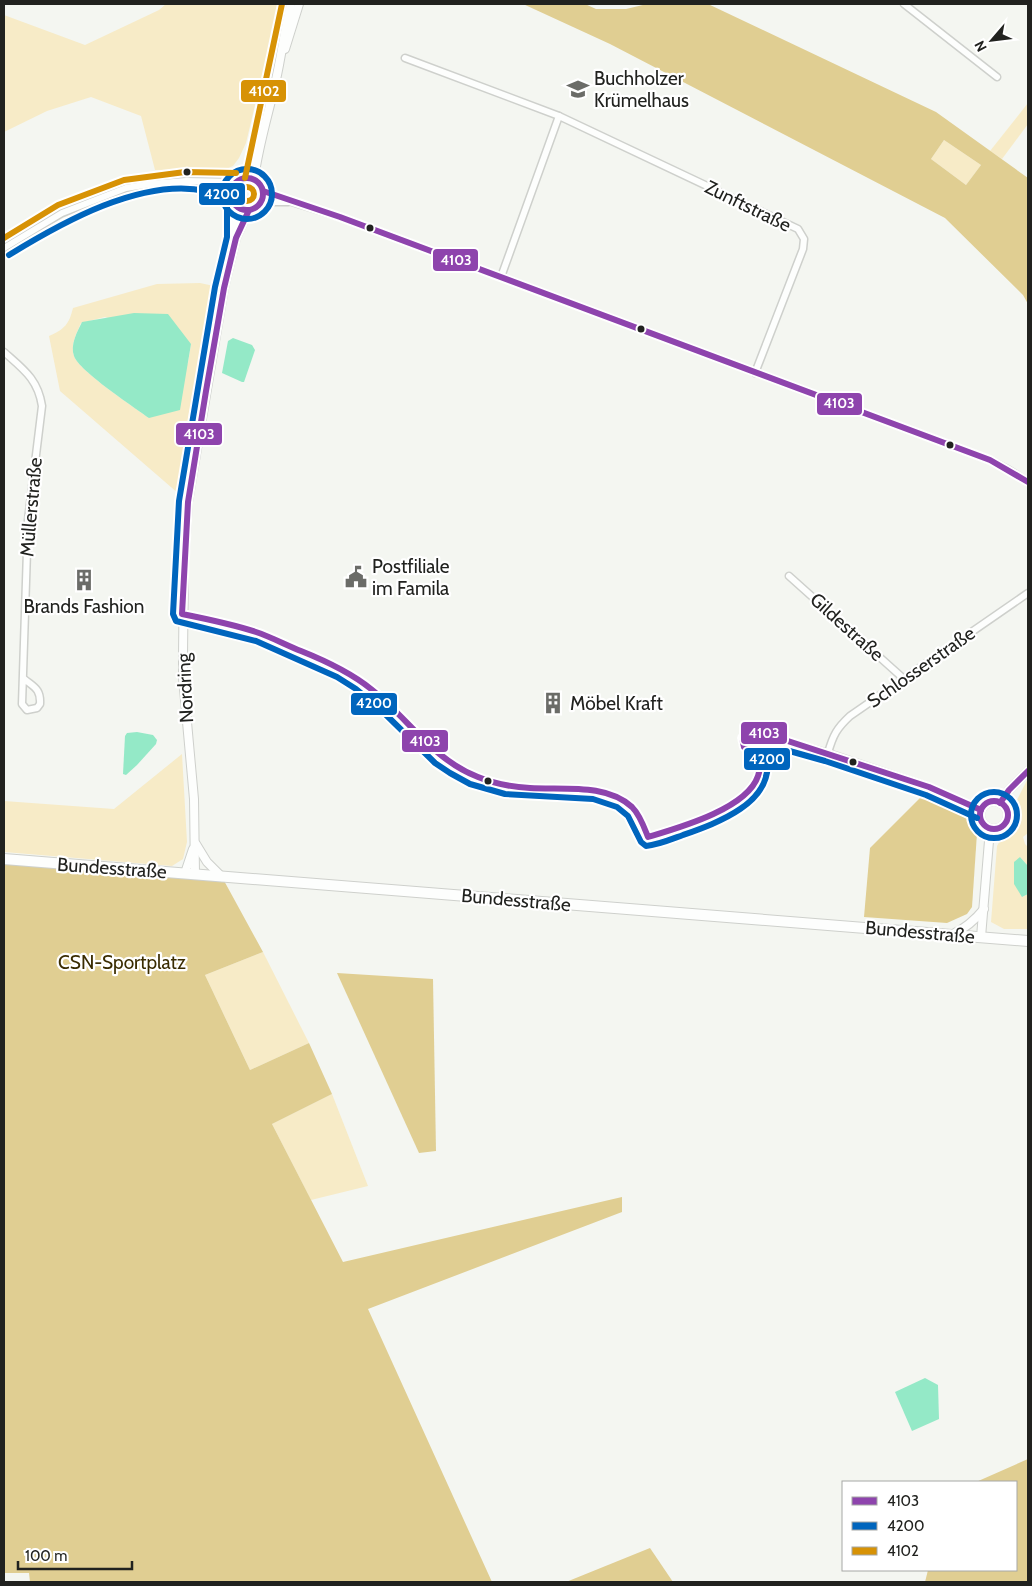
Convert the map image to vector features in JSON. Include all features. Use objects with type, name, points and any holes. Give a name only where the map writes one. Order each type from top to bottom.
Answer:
[{"type":"main road","name":"Bundesstraße","points":[[4,859],[1028,941]]},
{"type":"street","points":[[250,178],[279,65],[291,4]]},
{"type":"street","points":[[279,65],[291,33],[298,4]]},
{"type":"street","points":[[904,4],[997,77]]},
{"type":"street","name":"Zunftstraße","points":[[405,58],[559,116],[798,230],[804,239],[803,249],[755,373]]},
{"type":"street","points":[[501,277],[559,116]]},
{"type":"street","points":[[4,248],[62,213],[126,188],[186,181],[236,182],[250,178],[258,182],[263,191],[261,202],[258,206],[249,210],[236,206]]},
{"type":"street","points":[[208,182],[231,192],[236,182]]},
{"type":"street","points":[[263,191],[340,217],[990,460],[1028,482]]},
{"type":"street","name":"Nordring","points":[[231,192],[231,197],[236,206],[236,238]]},
{"type":"street","points":[[261,202],[292,202]]},
{"type":"street","name":"Nordring","points":[[190,874],[195,842],[194,799],[183,678],[182,614],[186,524],[188,502],[224,288],[236,238],[249,210]]},
{"type":"street","name":"Müllerstraße","points":[[4,352],[35,382],[40,393],[42,406],[28,520],[22,704],[27,710],[32,710],[40,704],[41,695],[38,689],[23,678]]},
{"type":"street","name":"Gildestraße","points":[[789,576],[904,679]]},
{"type":"street","name":"Schlosserstraße","points":[[828,753],[832,738],[839,726],[850,716],[1028,593]]},
{"type":"street","points":[[785,741],[757,753],[744,747],[742,738],[745,734],[754,730],[775,736],[785,741],[828,753],[929,787],[981,810]]},
{"type":"street","points":[[1000,803],[1009,790],[1028,771]]},
{"type":"street","points":[[989,802],[1000,803],[1007,810],[1007,820],[1000,828],[990,829],[981,821],[981,810],[989,802]]},
{"type":"street","points":[[981,937],[990,829]]},
{"type":"street","points":[[195,842],[207,862],[222,877]]},
{"type":"street","points":[[952,935],[963,930],[984,909]]},
{"type":"shaded area","points":[[166,4],[279,4],[246,143],[233,166],[222,171],[208,169],[155,170],[141,116],[91,97],[47,111],[4,132],[4,15],[85,45],[159,10]]},
{"type":"shaded area","points":[[1028,103],[1028,124],[1002,159],[990,151]]},
{"type":"shaded area","points":[[944,140],[981,165],[966,185],[931,159]]},
{"type":"shaded area","points":[[200,283],[214,286],[189,413],[179,494],[60,391],[49,336],[66,325],[73,308],[157,284]],"holes":[[[105,317],[191,344],[188,363],[149,418],[108,389],[86,370],[78,363],[73,352],[74,339],[81,323]]]},
{"type":"shaded area","points":[[134,313],[168,314],[191,344],[180,410],[149,418],[96,379],[78,363],[74,356],[73,343],[82,322]]},
{"type":"shaded area","points":[[233,338],[252,345],[255,350],[244,382],[222,373],[228,341]]},
{"type":"shaded area","points":[[137,732],[153,735],[157,740],[156,744],[126,775],[123,774],[125,736],[127,733]]},
{"type":"shaded area","points":[[182,754],[187,842],[183,859],[172,866],[4,852],[4,801],[114,809]]},
{"type":"shaded area","points":[[1028,778],[1028,833],[1023,837],[1028,847],[1028,866],[1020,857],[1022,897],[1028,894],[1028,929],[1004,929],[991,922],[997,846],[1013,825],[1016,818],[1016,802]]},
{"type":"shaded area","points":[[1020,857],[1028,866],[1028,894],[1022,897],[1014,884],[1014,862]]},
{"type":"shaded area","points":[[263,952],[309,1043],[250,1070],[205,975]]},
{"type":"shaded area","points":[[332,1094],[368,1186],[311,1200],[272,1124]]},
{"type":"shaded area","points":[[925,1378],[938,1385],[939,1419],[912,1431],[895,1392]]},
{"type":"green space","points":[[523,4],[585,4],[596,9],[626,9],[647,4],[708,4],[936,112],[1028,178],[1028,304],[1023,295],[945,218],[610,44]],"holes":[[[944,140],[981,165],[966,185],[931,159]]]},
{"type":"green space","points":[[926,792],[973,823],[977,833],[972,907],[967,914],[947,923],[864,917],[870,848]]},
{"type":"green space","name":"CSN-Sportplatz","points":[[4,859],[222,877],[263,952],[205,975],[250,1070],[309,1043],[332,1094],[272,1124],[343,1262],[622,1197],[622,1212],[368,1309],[492,1582],[30,1582],[29,1573],[4,1573]]},
{"type":"green space","points":[[337,973],[433,979],[436,1151],[419,1153]]},
{"type":"green space","points":[[1028,1459],[1028,1582],[925,1582],[928,1571],[1017,1571],[1017,1481],[978,1481]]},
{"type":"green space","points":[[650,1548],[673,1582],[566,1582]]},
{"type":"transit line","name":"4102","points":[[245,178],[282,4]]},
{"type":"transit line","name":"4200","points":[[247,169],[257,171],[265,176],[270,184],[272,194],[270,204],[265,212],[257,217],[247,219],[237,217],[229,212],[224,204],[222,194],[224,184],[229,176],[237,171],[247,169]]},
{"type":"transit line","name":"4102","points":[[4,238],[58,205],[124,180],[185,172],[236,173]]},
{"type":"transit line","name":"4103","points":[[247,178],[253,179],[258,183],[262,188],[263,194],[262,200],[258,205],[253,209],[247,210],[241,209],[236,205],[232,200],[231,194],[232,188],[236,183],[241,179],[247,178]]},
{"type":"transit line","name":"4102","points":[[244,187],[250,187],[254,194],[250,201],[244,201],[240,197],[240,191],[244,187]]},
{"type":"transit line","name":"4200","points":[[9,255],[77,217],[129,197],[181,188],[206,191],[228,200]]},
{"type":"transit line","name":"4103","points":[[263,191],[340,217],[990,460],[1028,482]]},
{"type":"transit line","name":"4200","points":[[227,206],[227,237],[215,287],[179,501],[173,614],[176,621],[256,641],[337,677],[377,706],[435,763],[470,784],[505,794],[593,799],[617,807],[628,816],[641,842],[646,846],[697,830],[740,809],[762,787],[767,774],[767,758],[786,750],[926,795],[977,818]]},
{"type":"transit line","name":"4103","points":[[249,210],[236,238],[224,288],[206,391],[188,502],[182,614],[256,632],[346,672],[384,700],[434,749],[462,770],[478,777],[517,787],[584,789],[610,794],[622,799],[637,814],[648,837],[710,816],[740,798],[751,788],[759,773],[759,762],[757,753],[752,753],[744,747],[742,738],[745,734],[754,730],[929,787],[981,810]]},
{"type":"transit line","name":"4103","points":[[1000,803],[1009,790],[1028,771]]},
{"type":"transit line","name":"4200","points":[[994,792],[1007,796],[1013,802],[1017,815],[1013,828],[1007,834],[994,838],[981,834],[975,828],[971,815],[975,802],[981,796],[994,792]]},
{"type":"transit line","name":"4103","points":[[994,801],[1004,805],[1008,815],[1004,825],[994,829],[984,825],[980,815],[984,805],[994,801]]},
{"type":"place","name":"Buchholzer Krümelhaus","points":[[578,89]]},
{"type":"place","name":"Postfiliale im Famila","points":[[356,577]]},
{"type":"place","name":"Brands Fashion","points":[[84,580]]},
{"type":"place","name":"Möbel Kraft","points":[[553,703]]}]
